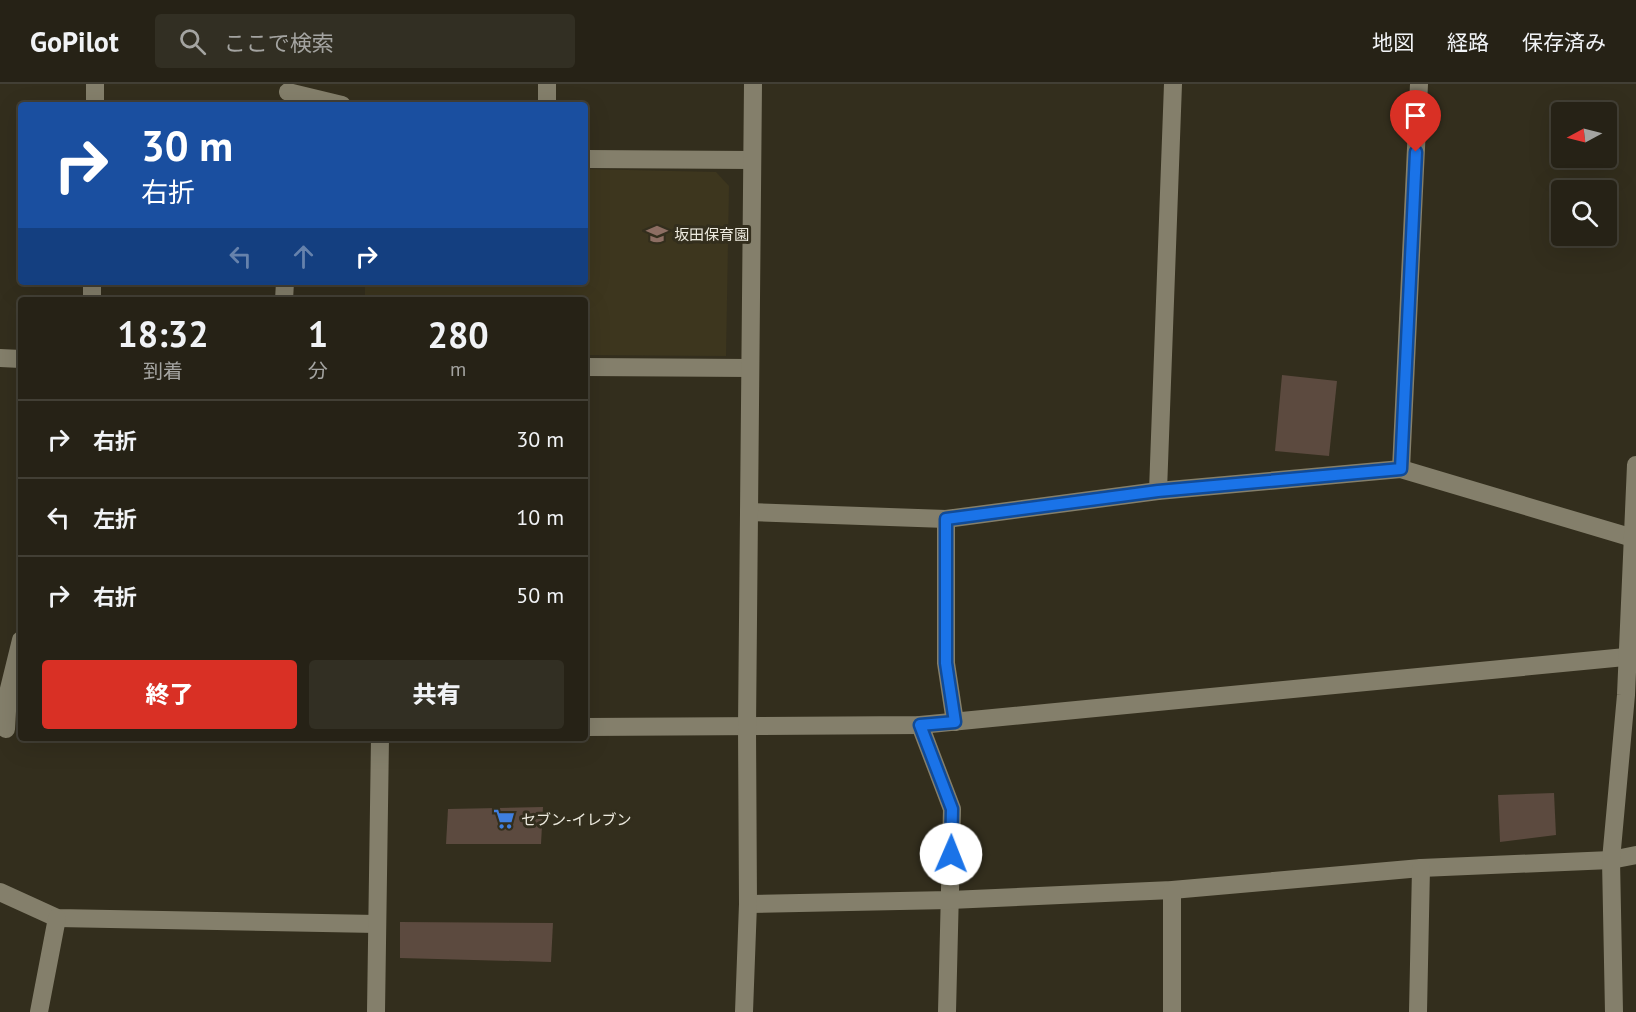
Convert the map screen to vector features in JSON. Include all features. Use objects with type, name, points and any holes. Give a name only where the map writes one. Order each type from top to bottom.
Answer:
[{"type":"street","points":[[95,84],[95,102]]},
{"type":"street","points":[[547,84],[547,102]]},
{"type":"street","points":[[744,1012],[748,904],[747,727],[754,84]]},
{"type":"street","points":[[1158,491],[1173,84]]},
{"type":"street","points":[[1401,469],[1419,84]]},
{"type":"street","points":[[288,94],[327,102]]},
{"type":"street","points":[[588,159],[752,160]]},
{"type":"street","points":[[0,358],[18,359]]},
{"type":"street","points":[[588,367],[750,368]]},
{"type":"street","points":[[1614,1012],[1611,860],[1632,657],[1636,465]]},
{"type":"street","points":[[749,512],[946,519],[1158,491],[1401,469],[1633,538]]},
{"type":"street","points":[[946,519],[946,663],[955,722]]},
{"type":"street","points":[[9,729],[8,693],[18,652]]},
{"type":"street","points":[[588,727],[920,725],[1632,657]]},
{"type":"street","points":[[920,725],[952,809],[947,1012]]},
{"type":"street","points":[[376,1012],[380,741]]},
{"type":"street","points":[[748,904],[950,900],[1172,890],[1421,868],[1611,860],[1636,855]]},
{"type":"street","points":[[1418,1012],[1421,868]]},
{"type":"street","points":[[1172,890],[1172,1012]]},
{"type":"street","points":[[0,892],[57,918],[377,924]]},
{"type":"street","points":[[39,1012],[57,918]]},
{"type":"shaded area","name":"坂田保育園","points":[[588,169],[716,172],[729,186],[726,356],[588,355],[588,297],[365,297],[365,285],[588,285]]},
{"type":"building","points":[[1282,375],[1337,381],[1329,456],[1275,451]]},
{"type":"building","points":[[1554,793],[1556,835],[1500,842],[1498,795]]},
{"type":"building","points":[[543,807],[541,844],[446,844],[448,809]]},
{"type":"building","points":[[400,922],[553,923],[551,962],[400,958]]},
{"type":"place","name":"坂田保育園","points":[[657,234]]},
{"type":"place","name":"セブン-イレブン","points":[[504,819]]},
{"type":"route","points":[[951,854],[952,809],[920,725],[955,722],[946,663],[946,519],[1158,491],[1401,469],[1416,152]]}]
